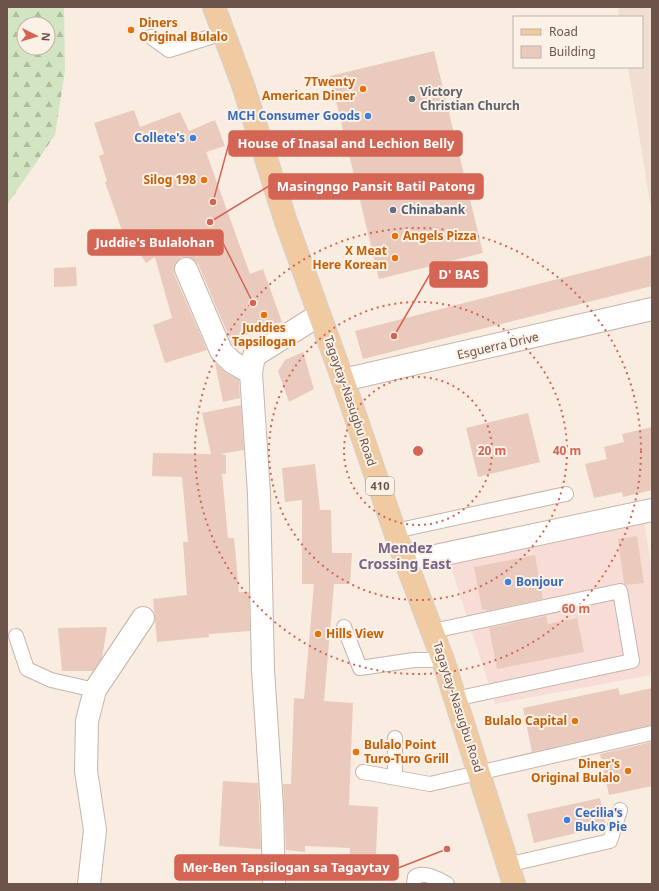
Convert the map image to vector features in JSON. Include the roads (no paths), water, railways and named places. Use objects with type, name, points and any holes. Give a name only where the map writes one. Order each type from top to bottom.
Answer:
[{"type":"main road","name":"Tagaytay-Nasugbu Road","points":[[209,7],[223,33]]},
{"type":"main road","name":"Tagaytay-Nasugbu Road","points":[[214,7],[244,88],[285,219],[395,531],[457,701],[510,875]]},
{"type":"main road","name":"Tagaytay-Nasugbu Road","points":[[219,7],[223,33]]},
{"type":"street","points":[[186,269],[221,352],[232,362],[251,373]]},
{"type":"street","name":"Esguerra Drive","points":[[343,380],[652,309]]},
{"type":"street","points":[[274,884],[272,807],[263,670],[259,494],[251,373],[254,356],[319,315]]},
{"type":"street","points":[[407,562],[652,510]]},
{"type":"street","points":[[88,884],[95,830],[86,771],[87,728],[95,690],[143,618]]},
{"type":"lane","points":[[151,37],[169,50],[223,33]]},
{"type":"lane","points":[[395,531],[566,494]]},
{"type":"lane","points":[[433,632],[620,591],[632,662],[464,697],[457,701]]},
{"type":"lane","points":[[344,627],[360,668],[414,660],[443,660]]},
{"type":"lane","points":[[16,636],[27,669],[51,680],[95,690]]},
{"type":"lane","points":[[363,772],[395,776],[430,784],[652,733]]},
{"type":"lane","points":[[395,738],[395,776]]},
{"type":"lane","points":[[510,875],[610,841],[620,810]]},
{"type":"lane","points":[[414,884],[415,877],[419,874],[424,874],[448,884]]},
{"type":"place","name":"Diners Original Bulalo","points":[[131,30]]},
{"type":"place","name":"7Twenty American Diner","points":[[363,89]]},
{"type":"place","name":"Victory Christian Church","points":[[412,99]]},
{"type":"place","name":"MCH Consumer Goods","points":[[368,116]]},
{"type":"place","name":"Collete's","points":[[193,138]]},
{"type":"place","name":"Silog 198","points":[[204,180]]},
{"type":"place","name":"House of Inasal and Lechion Belly","points":[[213,202]]},
{"type":"place","name":"Chinabank","points":[[393,210]]},
{"type":"place","name":"Masingngo Pansit Batil Patong","points":[[210,222]]},
{"type":"place","name":"Angels Pizza","points":[[395,236]]},
{"type":"place","name":"X Meat Here Korean","points":[[395,258]]},
{"type":"place","name":"Juddie's Bulalohan","points":[[253,303]]},
{"type":"place","name":"Juddies Tapsilogan","points":[[264,315]]},
{"type":"place","name":"D' BAS","points":[[394,336]]},
{"type":"place","name":"Bonjour","points":[[508,582]]},
{"type":"place","name":"Hills View","points":[[318,634]]},
{"type":"place","name":"Bulalo Capital","points":[[575,721]]},
{"type":"place","name":"Bulalo Point Turo-Turo Grill","points":[[356,752]]},
{"type":"place","name":"Diner's Original Bulalo","points":[[628,771]]},
{"type":"place","name":"Cecilia's Buko Pie","points":[[567,820]]},
{"type":"place","name":"Mer-Ben Tapsilogan sa Tagaytay","points":[[447,849]]},
{"type":"district","name":"Mendez Crossing East","points":[[405,556]]}]
